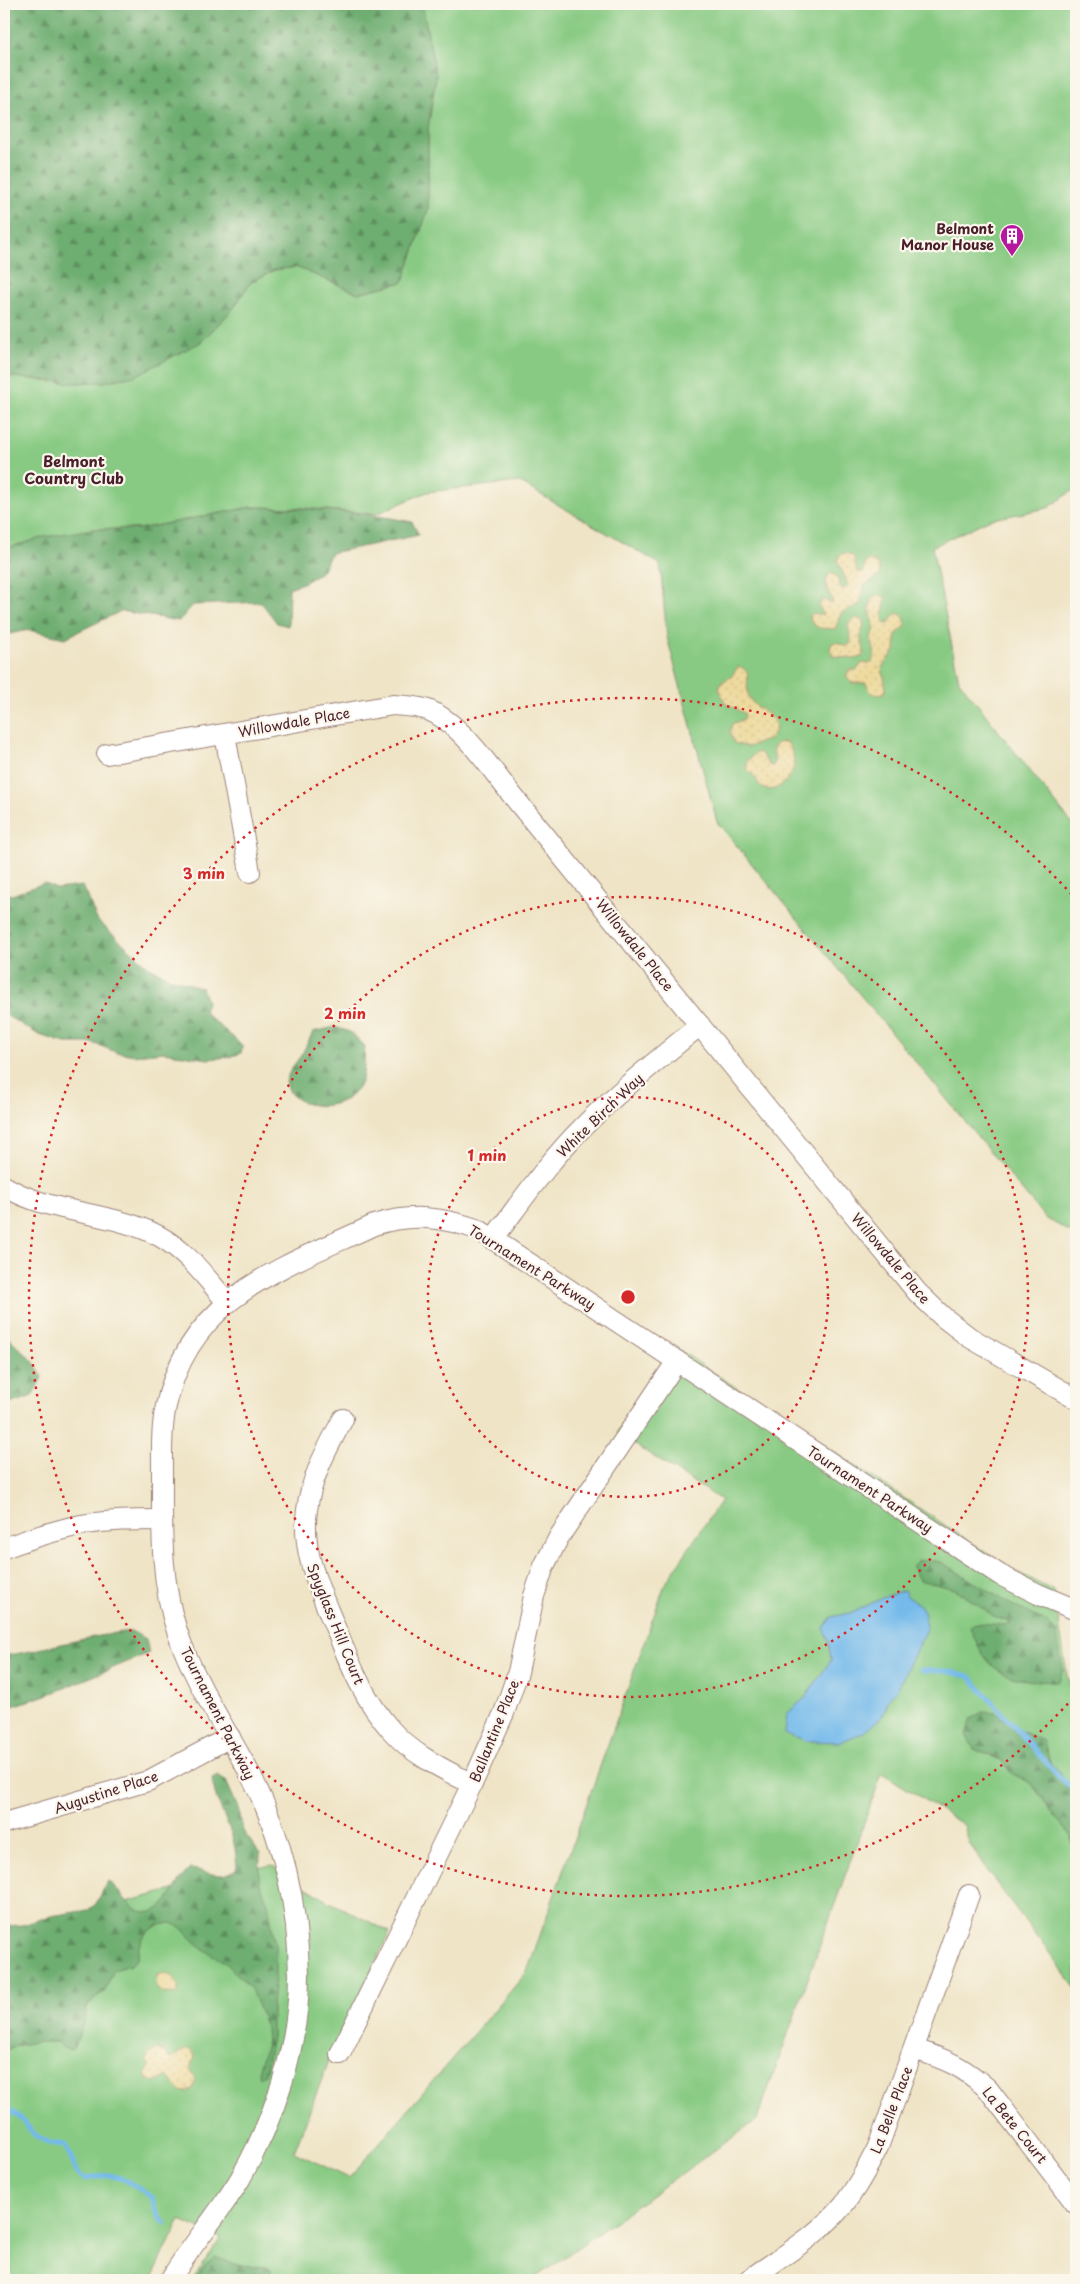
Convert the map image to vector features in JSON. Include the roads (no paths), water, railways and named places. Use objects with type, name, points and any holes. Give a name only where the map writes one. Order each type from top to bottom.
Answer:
[{"type":"street","name":"Willowdale Place","points":[[107,754],[393,705],[412,706],[439,716],[460,732],[917,1292],[943,1317],[969,1337],[1076,1399]]},
{"type":"street","points":[[225,734],[250,872]]},
{"type":"street","name":"White Birch Way","points":[[493,1239],[546,1168],[580,1130],[615,1095],[700,1025]]},
{"type":"street","points":[[4,1186],[45,1204],[138,1227],[160,1237],[192,1262],[227,1302]]},
{"type":"street","name":"Tournament Parkway","points":[[170,2280],[238,2181],[259,2142],[276,2101],[288,2061],[295,2022],[299,1978],[298,1940],[290,1885],[283,1856],[269,1815],[252,1776],[195,1673],[178,1633],[168,1598],[162,1557],[162,1433],[166,1406],[172,1383],[184,1357],[199,1332],[227,1302],[264,1276],[374,1225],[410,1217],[434,1218],[456,1222],[478,1230],[493,1239],[1000,1575],[1076,1610]]},
{"type":"street","name":"Ballantine Place","points":[[340,2054],[472,1784],[504,1713],[512,1688],[534,1596],[544,1566],[559,1537],[677,1360]]},
{"type":"street","name":"Spyglass Hill Court","points":[[343,1419],[318,1467],[310,1489],[306,1513],[306,1536],[310,1561],[317,1583],[357,1682],[373,1708],[412,1749],[436,1766],[472,1784]]},
{"type":"street","points":[[4,1548],[50,1532],[82,1524],[162,1520]]},
{"type":"street","name":"Augustine Place","points":[[4,1823],[148,1782],[230,1737]]},
{"type":"street","name":"La Belle Place","points":[[748,2280],[826,2224],[844,2204],[862,2178],[878,2148],[968,1895]]},
{"type":"street","name":"La Bete Court","points":[[914,2049],[949,2060],[970,2073],[988,2088],[1076,2204]]},
{"type":"water","points":[[904,1590],[907,1596],[921,1606],[927,1627],[898,1688],[890,1697],[882,1717],[864,1732],[840,1742],[807,1741],[785,1733],[787,1714],[805,1698],[831,1660],[828,1639],[823,1628],[832,1617],[854,1612],[882,1598]]},
{"type":"waterway","points":[[921,1670],[945,1671],[969,1676],[1059,1777],[1076,1791]]},
{"type":"waterway","points":[[4,2106],[18,2116],[37,2137],[50,2143],[65,2145],[78,2174],[85,2179],[109,2175],[124,2179],[152,2197],[155,2210],[165,2223]]},
{"type":"place","name":"Belmont Manor House","points":[[1012,257]]},
{"type":"district","name":"Belmont Country Club","points":[[74,468]]}]
